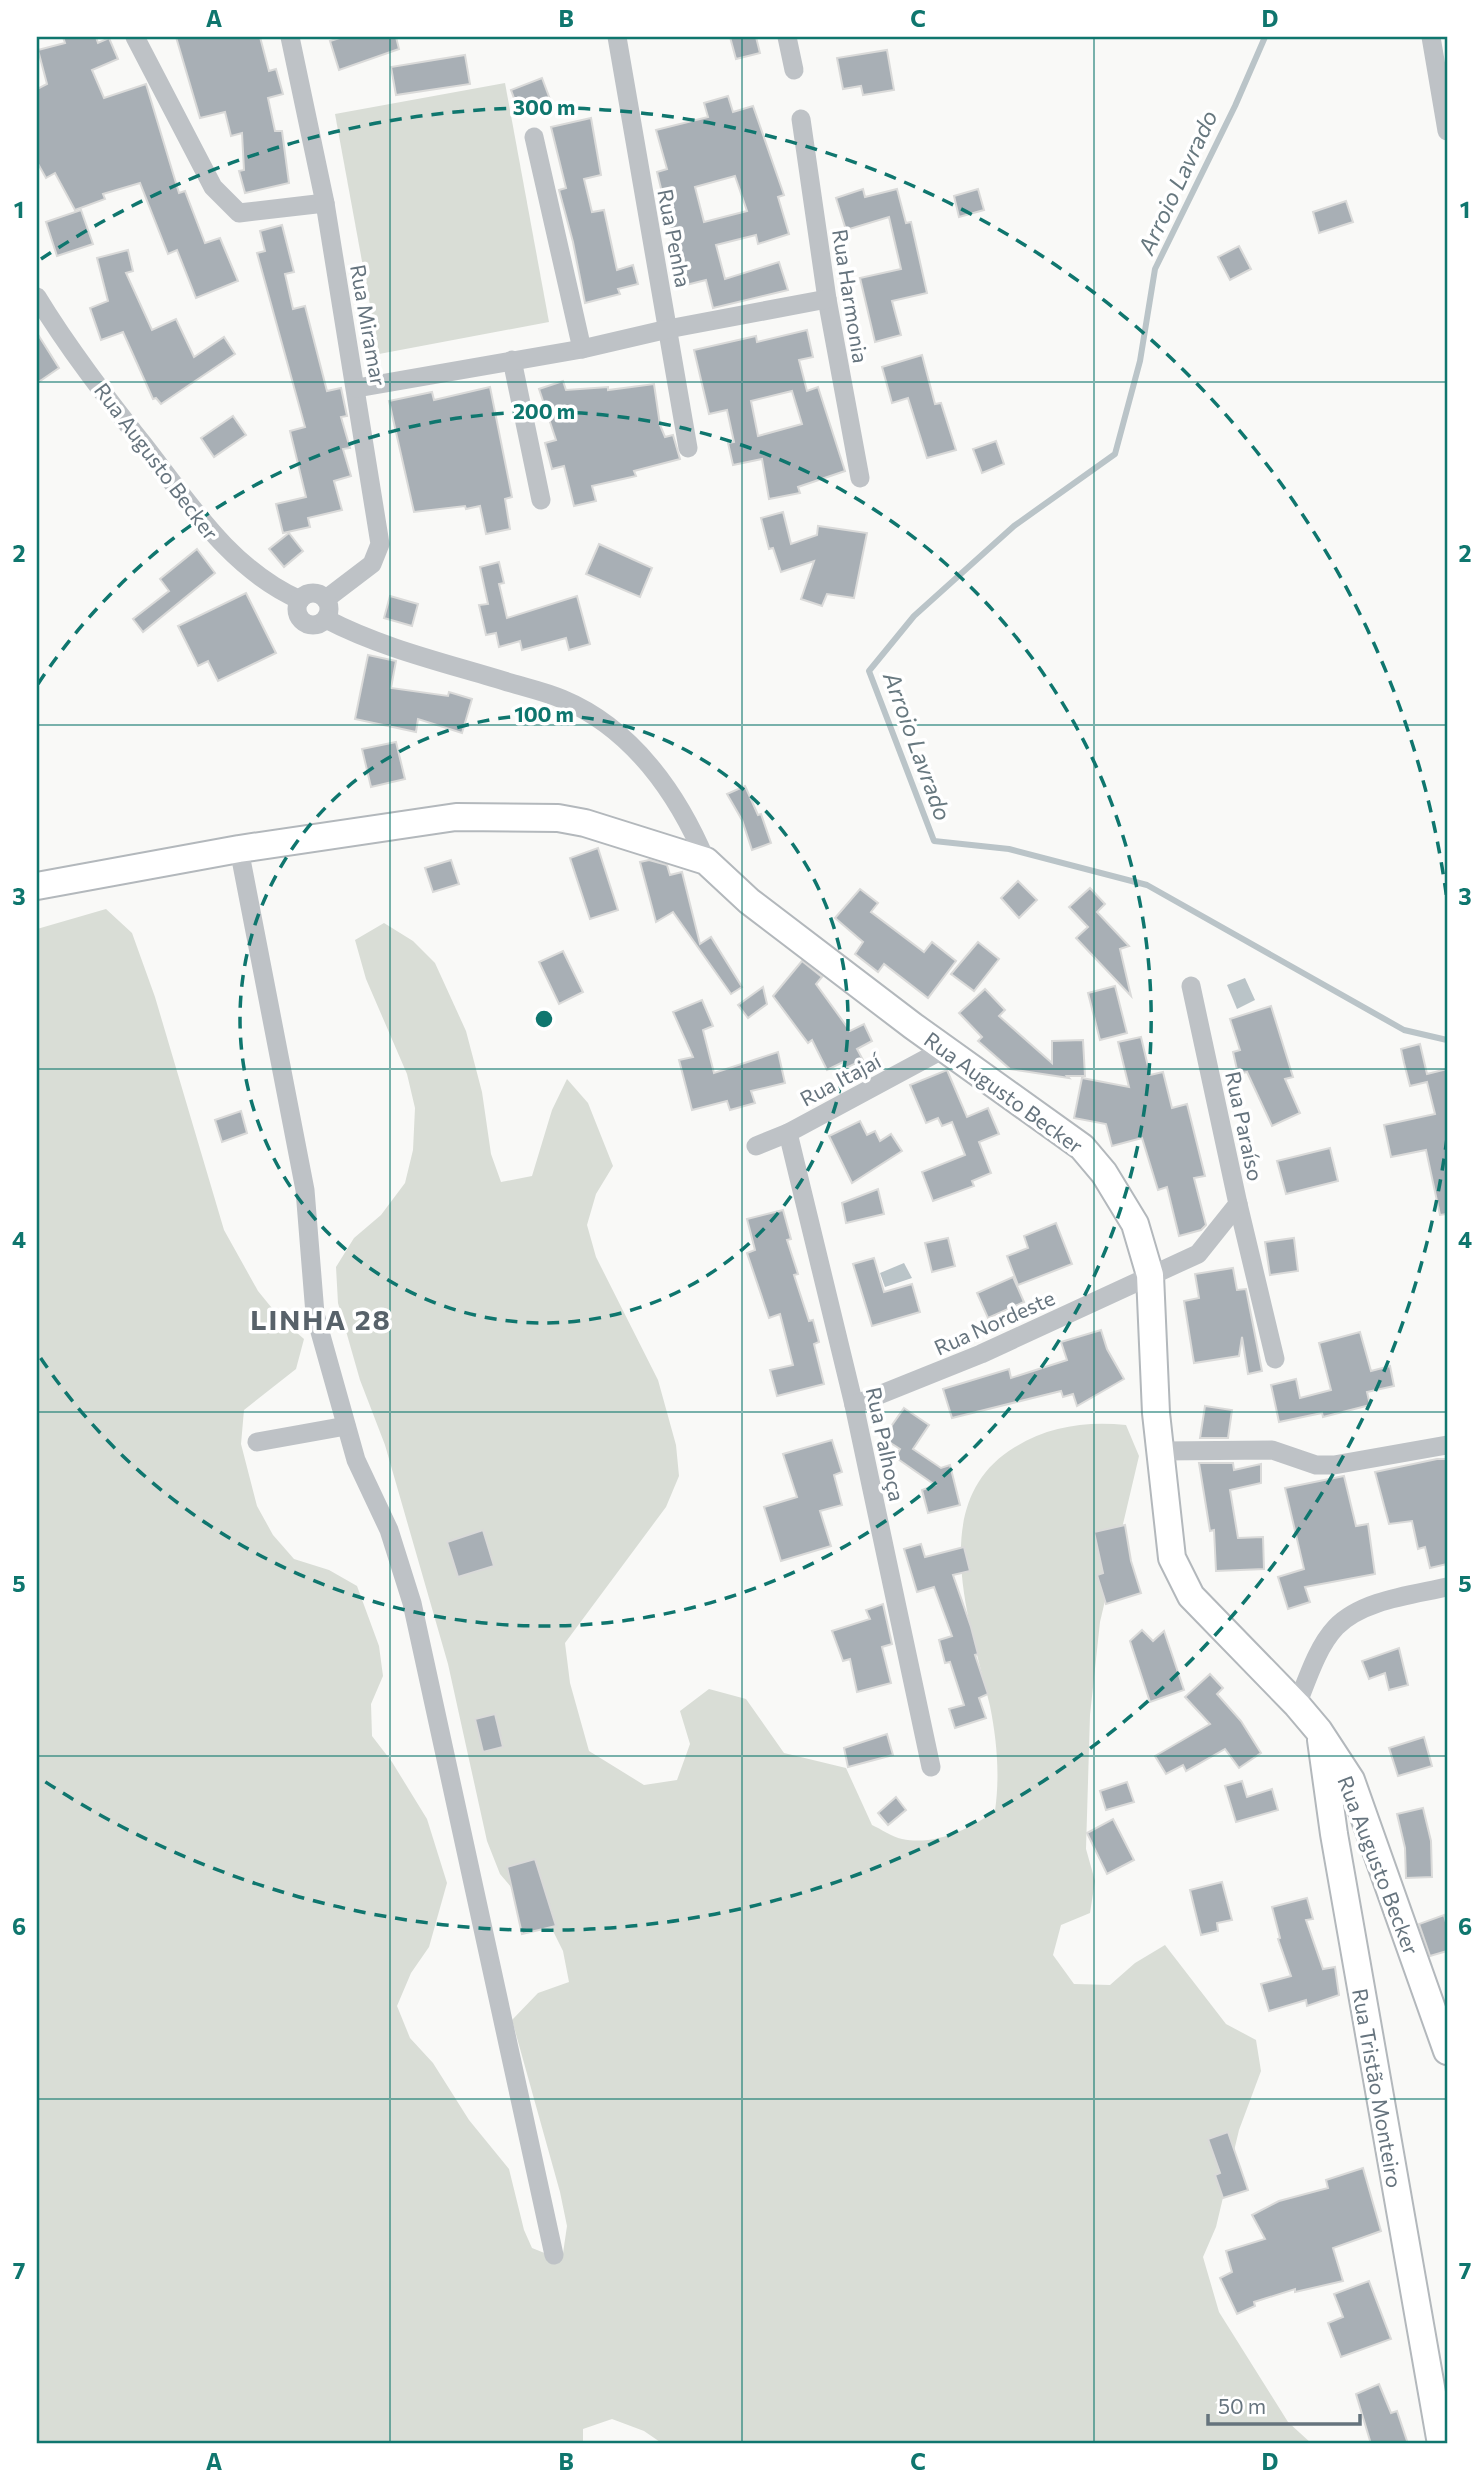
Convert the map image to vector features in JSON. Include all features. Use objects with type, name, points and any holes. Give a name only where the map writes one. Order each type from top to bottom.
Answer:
[{"type":"main road","points":[[37,886],[239,849],[456,817],[558,818],[585,823],[706,862]]},
{"type":"main road","name":"Rua Augusto Becker","points":[[706,862],[749,901],[944,1049],[1082,1147],[1104,1173],[1135,1224],[1150,1275],[1156,1413],[1172,1558],[1191,1596],[1297,1704],[1319,1731],[1351,1780],[1447,2051]]},
{"type":"main road","name":"Rua Tristão Monteiro","points":[[1319,1731],[1334,1834],[1440,2402],[1441,2444]]},
{"type":"street","points":[[135,37],[214,187],[239,213],[325,203]]},
{"type":"street","name":"Rua Miramar","points":[[290,37],[325,203],[357,388],[380,544],[372,564],[326,609]]},
{"type":"street","name":"Rua Penha","points":[[617,37],[688,448]]},
{"type":"street","points":[[786,37],[794,70]]},
{"type":"street","points":[[1430,37],[1447,131]]},
{"type":"street","name":"Rua Harmonia","points":[[801,120],[827,299],[860,478]]},
{"type":"street","points":[[534,137],[582,349]]},
{"type":"street","name":"Rua Augusto Becker","points":[[37,297],[116,410],[220,544],[263,582],[300,600]]},
{"type":"street","points":[[357,388],[582,349],[668,329],[827,299]]},
{"type":"street","points":[[512,360],[541,500]]},
{"type":"street","points":[[313,593],[326,609],[314,625],[302,620],[297,607],[300,600],[313,593]]},
{"type":"street","name":"Rua Augusto Becker","points":[[326,609],[361,636],[563,699],[615,731],[638,751],[683,810],[706,862]]},
{"type":"street","points":[[239,849],[305,1190],[315,1314],[356,1460],[402,1566],[412,1603],[554,2255]]},
{"type":"street","name":"Rua Paraíso","points":[[1150,1275],[1198,1254],[1238,1204],[1191,986]]},
{"type":"street","name":"Rua Itajaí","points":[[756,1146],[788,1133],[944,1049]]},
{"type":"street","name":"Rua Palhoça","points":[[788,1133],[854,1405],[931,1767]]},
{"type":"street","points":[[1238,1204],[1275,1359]]},
{"type":"street","name":"Rua Nordeste","points":[[854,1405],[981,1354],[1150,1275]]},
{"type":"street","points":[[257,1442],[346,1426]]},
{"type":"street","points":[[1162,1451],[1272,1450],[1316,1465],[1334,1465],[1447,1445]]},
{"type":"street","points":[[1297,1704],[1315,1662],[1334,1629],[1348,1616],[1380,1603],[1447,1587]]},
{"type":"shaded area","points":[[505,83],[549,322],[379,354],[335,114]]},
{"type":"shaded area","points":[[106,909],[132,933],[155,997],[224,1230],[258,1291],[280,1318],[304,1339],[296,1369],[244,1410],[241,1444],[257,1506],[273,1535],[294,1559],[329,1570],[357,1586],[379,1646],[383,1676],[371,1704],[372,1736],[392,1762],[427,1819],[447,1883],[429,1947],[411,1973],[397,2006],[410,2038],[433,2063],[469,2120],[509,2169],[524,2230],[532,2248],[562,2260],[567,2226],[512,2020],[538,1993],[569,1982],[563,1951],[548,1921],[522,1900],[500,1874],[487,1841],[448,1664],[385,1445],[360,1380],[338,1303],[336,1267],[354,1238],[381,1215],[405,1183],[413,1150],[415,1108],[407,1074],[366,979],[355,940],[384,923],[413,941],[435,963],[466,1031],[482,1092],[491,1154],[501,1182],[532,1176],[552,1110],[567,1079],[588,1103],[613,1166],[596,1194],[587,1225],[596,1257],[658,1380],[676,1445],[679,1476],[666,1507],[565,1643],[570,1683],[589,1751],[644,1785],[677,1780],[690,1744],[680,1711],[709,1689],[746,1699],[784,1753],[846,1768],[872,1825],[890,1835],[914,1841],[939,1838],[963,1830],[985,1818],[995,1811],[997,1758],[990,1706],[973,1639],[961,1566],[962,1531],[970,1499],[987,1471],[1015,1447],[1028,1440],[1069,1427],[1126,1425],[1139,1456],[1100,1622],[1090,1715],[1086,1849],[1095,1881],[1090,1913],[1061,1925],[1053,1955],[1074,1984],[1110,1985],[1135,1963],[1165,1945],[1226,2024],[1256,2040],[1261,2071],[1239,2130],[1216,2227],[1203,2257],[1219,2312],[1288,2422],[1312,2444],[663,2444],[644,2431],[612,2419],[583,2429],[583,2444],[37,2444],[37,929]]},
{"type":"shaded area","points":[[1245,978],[1255,1000],[1237,1009],[1227,985]]},
{"type":"shaded area","points":[[904,1263],[912,1278],[885,1287],[880,1273]]},
{"type":"building","points":[[63,37],[96,37],[98,43],[109,38],[118,59],[92,70],[104,98],[146,84],[179,193],[185,191],[205,243],[220,238],[238,281],[196,298],[177,250],[168,254],[140,183],[103,194],[105,199],[75,210],[55,173],[46,178],[37,162],[37,89],[47,84],[38,50],[65,43]]},
{"type":"building","points":[[176,37],[260,37],[269,71],[276,69],[283,94],[268,98],[275,131],[282,131],[289,183],[245,193],[239,171],[244,170],[242,133],[231,136],[225,112],[200,118]]},
{"type":"building","points":[[343,37],[396,37],[399,49],[339,70],[330,41]]},
{"type":"building","points":[[730,37],[756,37],[760,53],[736,59]]},
{"type":"building","points":[[887,50],[894,90],[863,95],[861,86],[843,89],[837,58]]},
{"type":"building","points":[[465,55],[470,84],[396,95],[391,67]]},
{"type":"building","points":[[542,78],[551,102],[520,114],[511,90]]},
{"type":"building","points":[[728,96],[733,112],[753,106],[784,195],[778,197],[789,234],[758,244],[756,235],[716,245],[725,279],[779,262],[788,290],[713,308],[706,280],[678,287],[672,267],[677,266],[668,230],[671,230],[657,172],[667,169],[656,130],[708,117],[704,103]],"holes":[[[735,176],[747,211],[704,222],[695,187]]]},
{"type":"building","points":[[591,118],[601,175],[584,179],[592,212],[604,210],[617,270],[633,265],[638,284],[618,289],[620,294],[585,303],[559,190],[566,188],[551,127]]},
{"type":"building","points":[[863,189],[865,197],[897,189],[906,223],[911,222],[927,293],[892,301],[901,335],[875,342],[860,278],[901,269],[889,217],[846,230],[836,198]]},
{"type":"building","points":[[978,189],[984,210],[959,217],[954,196]]},
{"type":"building","points":[[1346,201],[1353,222],[1319,233],[1313,212]]},
{"type":"building","points":[[81,210],[93,244],[57,256],[46,222]]},
{"type":"building","points":[[282,225],[294,272],[285,274],[293,309],[305,306],[327,391],[341,388],[347,416],[341,417],[350,448],[343,449],[351,476],[334,481],[342,510],[308,518],[310,527],[283,533],[276,504],[306,497],[290,431],[305,427],[257,253],[265,251],[260,231]]},
{"type":"building","points":[[1239,246],[1251,269],[1230,280],[1218,257]]},
{"type":"building","points":[[128,250],[133,271],[126,273],[152,330],[176,319],[194,357],[224,337],[235,354],[161,404],[156,398],[153,399],[123,332],[101,340],[90,308],[108,301],[97,258]]},
{"type":"building","points":[[807,330],[813,357],[799,360],[807,391],[818,387],[845,471],[798,487],[800,493],[769,499],[762,459],[733,465],[728,443],[734,442],[727,410],[709,414],[694,350],[756,336],[757,342]],"holes":[[[792,391],[802,424],[758,436],[751,401]]]},
{"type":"building","points":[[37,333],[59,368],[37,383]]},
{"type":"building","points":[[922,355],[935,404],[941,403],[956,450],[927,458],[908,398],[892,403],[882,367]]},
{"type":"building","points":[[563,381],[566,390],[608,387],[608,390],[654,384],[660,425],[665,437],[673,435],[680,459],[634,471],[636,476],[592,486],[596,501],[574,506],[564,466],[552,469],[545,443],[556,440],[539,389]]},
{"type":"building","points":[[490,387],[512,497],[505,499],[510,529],[486,534],[480,506],[414,512],[389,401],[432,392],[434,400]]},
{"type":"building","points":[[233,416],[246,435],[214,457],[201,438]]},
{"type":"building","points":[[996,441],[1004,464],[982,473],[973,449]]},
{"type":"building","points":[[783,512],[791,544],[817,535],[818,526],[867,533],[854,598],[827,594],[822,606],[801,599],[814,561],[781,572],[773,548],[769,549],[761,518]]},
{"type":"building","points":[[289,533],[303,551],[284,567],[269,549]]},
{"type":"building","points":[[599,544],[652,568],[640,597],[586,574]]},
{"type":"building","points":[[197,549],[215,573],[143,632],[133,619],[169,591],[160,579]]},
{"type":"building","points":[[499,562],[504,583],[499,584],[507,618],[577,596],[590,644],[569,650],[566,638],[522,650],[520,641],[499,647],[496,633],[486,635],[479,605],[488,604],[480,567]]},
{"type":"building","points":[[246,593],[276,653],[218,681],[208,661],[198,666],[178,626]]},
{"type":"building","points":[[390,596],[418,604],[412,626],[384,618]]},
{"type":"building","points":[[368,655],[396,661],[391,688],[448,696],[449,692],[472,699],[462,733],[418,719],[416,732],[355,719]]},
{"type":"building","points":[[396,742],[405,779],[371,787],[362,749]]},
{"type":"building","points":[[745,786],[758,815],[761,814],[771,843],[752,850],[742,820],[727,794]]},
{"type":"building","points":[[598,848],[618,910],[590,919],[570,858]]},
{"type":"building","points":[[451,860],[459,884],[433,892],[425,868]]},
{"type":"building","points":[[649,860],[667,865],[670,875],[682,872],[700,944],[711,937],[742,987],[731,994],[673,912],[656,922],[640,862]]},
{"type":"building","points":[[1018,881],[1037,900],[1019,918],[1001,898]]},
{"type":"building","points":[[1090,888],[1105,904],[1097,912],[1129,946],[1120,949],[1131,996],[1076,938],[1088,927],[1069,907]]},
{"type":"building","points":[[860,889],[878,903],[871,912],[924,952],[932,942],[956,961],[928,998],[884,964],[878,972],[855,954],[863,942],[835,918]]},
{"type":"building","points":[[978,942],[999,959],[974,991],[951,974]]},
{"type":"building","points":[[563,951],[583,992],[559,1004],[539,962]]},
{"type":"building","points":[[802,961],[822,977],[816,984],[850,1031],[864,1024],[872,1041],[857,1049],[863,1060],[846,1068],[843,1062],[827,1070],[812,1040],[808,1043],[773,996]]},
{"type":"building","points":[[1115,986],[1127,1033],[1100,1040],[1088,993]]},
{"type":"building","points":[[763,987],[767,1004],[748,1018],[738,1005]]},
{"type":"building","points":[[985,989],[1005,1010],[999,1016],[1052,1063],[1052,1041],[1083,1040],[1085,1076],[1067,1076],[1069,1078],[1010,1069],[978,1041],[982,1037],[959,1013]]},
{"type":"building","points":[[702,1000],[713,1026],[703,1030],[714,1073],[778,1052],[785,1083],[751,1091],[755,1103],[730,1110],[727,1101],[692,1110],[679,1060],[693,1057],[673,1012]]},
{"type":"building","points":[[1271,1006],[1293,1077],[1285,1079],[1300,1113],[1272,1126],[1247,1072],[1238,1074],[1233,1052],[1240,1050],[1230,1019]]},
{"type":"building","points":[[1141,1037],[1150,1075],[1163,1072],[1172,1108],[1187,1104],[1205,1176],[1194,1178],[1206,1225],[1201,1230],[1179,1236],[1167,1187],[1158,1190],[1142,1138],[1112,1146],[1106,1124],[1074,1118],[1082,1078],[1129,1087],[1118,1042]]},
{"type":"building","points":[[1420,1044],[1427,1074],[1447,1069],[1447,1214],[1440,1215],[1426,1150],[1391,1157],[1384,1125],[1435,1114],[1427,1082],[1410,1086],[1401,1049]]},
{"type":"building","points":[[947,1070],[967,1117],[988,1108],[999,1134],[979,1142],[991,1173],[972,1181],[974,1186],[933,1201],[922,1172],[965,1155],[952,1122],[942,1126],[938,1118],[926,1123],[910,1085]]},
{"type":"building","points":[[241,1111],[247,1133],[222,1142],[215,1120]]},
{"type":"building","points":[[860,1121],[867,1135],[875,1131],[880,1141],[891,1134],[902,1151],[852,1183],[829,1136]]},
{"type":"building","points":[[1330,1148],[1338,1181],[1286,1194],[1277,1161]]},
{"type":"building","points":[[878,1189],[884,1214],[846,1223],[842,1203]]},
{"type":"building","points":[[783,1210],[791,1239],[787,1240],[798,1274],[794,1275],[819,1342],[814,1344],[824,1384],[777,1396],[770,1370],[793,1365],[780,1314],[769,1318],[747,1253],[755,1250],[747,1219]]},
{"type":"building","points":[[1056,1223],[1072,1264],[1018,1285],[1007,1256],[1028,1248],[1024,1236]]},
{"type":"building","points":[[948,1238],[955,1266],[932,1272],[925,1243]]},
{"type":"building","points":[[1294,1238],[1298,1271],[1270,1275],[1265,1242]]},
{"type":"building","points":[[874,1258],[884,1292],[912,1284],[920,1312],[872,1326],[853,1264]]},
{"type":"building","points":[[1233,1268],[1237,1290],[1246,1289],[1262,1371],[1248,1374],[1242,1337],[1239,1356],[1194,1363],[1184,1301],[1199,1298],[1195,1274]]},
{"type":"building","points":[[1013,1277],[1024,1302],[988,1318],[977,1293]]},
{"type":"building","points":[[1101,1330],[1107,1349],[1124,1379],[1077,1406],[1073,1394],[1063,1397],[1061,1391],[952,1418],[943,1389],[1009,1369],[1011,1378],[1067,1360],[1061,1342]]},
{"type":"building","points":[[1360,1332],[1371,1371],[1390,1366],[1394,1386],[1367,1392],[1370,1405],[1323,1417],[1322,1413],[1279,1422],[1271,1385],[1296,1379],[1300,1398],[1331,1390],[1319,1343]]},
{"type":"building","points":[[1205,1406],[1232,1410],[1228,1438],[1200,1438]]},
{"type":"building","points":[[904,1408],[929,1425],[913,1449],[941,1468],[950,1465],[960,1505],[928,1513],[922,1490],[935,1485],[895,1457],[900,1449],[883,1438]]},
{"type":"building","points":[[832,1440],[842,1472],[834,1475],[842,1505],[820,1511],[831,1546],[781,1561],[764,1507],[797,1497],[783,1454]]},
{"type":"building","points":[[1447,1459],[1447,1564],[1430,1568],[1425,1547],[1418,1549],[1412,1521],[1389,1524],[1375,1472]]},
{"type":"building","points":[[1199,1463],[1233,1463],[1234,1470],[1261,1464],[1261,1483],[1230,1490],[1238,1538],[1263,1537],[1264,1569],[1216,1571],[1214,1530],[1210,1531]]},
{"type":"building","points":[[1344,1476],[1356,1526],[1368,1524],[1375,1574],[1305,1587],[1310,1602],[1288,1609],[1278,1577],[1304,1569],[1285,1488]]},
{"type":"building","points":[[1125,1525],[1131,1561],[1141,1593],[1106,1604],[1097,1575],[1103,1573],[1094,1532]]},
{"type":"building","points":[[483,1530],[494,1566],[458,1577],[447,1542]]},
{"type":"building","points":[[921,1544],[925,1557],[964,1547],[970,1571],[953,1575],[971,1627],[978,1654],[975,1655],[988,1694],[979,1698],[986,1718],[955,1728],[949,1709],[964,1705],[950,1662],[945,1663],[939,1640],[952,1636],[934,1587],[917,1592],[904,1549]]},
{"type":"building","points":[[883,1604],[892,1644],[882,1647],[891,1683],[857,1692],[850,1659],[843,1661],[832,1631],[870,1619],[866,1610]]},
{"type":"building","points":[[1142,1630],[1153,1641],[1164,1631],[1184,1690],[1150,1702],[1130,1641]]},
{"type":"building","points":[[1399,1648],[1408,1685],[1389,1690],[1385,1673],[1369,1679],[1362,1661]]},
{"type":"building","points":[[1210,1674],[1223,1688],[1217,1694],[1241,1721],[1261,1753],[1239,1768],[1225,1749],[1186,1771],[1183,1765],[1166,1774],[1155,1756],[1210,1724],[1185,1697]]},
{"type":"building","points":[[495,1714],[503,1747],[483,1752],[475,1719]]},
{"type":"building","points":[[887,1734],[893,1755],[848,1767],[844,1748]]},
{"type":"building","points":[[1424,1737],[1432,1766],[1398,1776],[1389,1748]]},
{"type":"building","points":[[1242,1781],[1247,1797],[1272,1789],[1278,1810],[1236,1822],[1225,1786]]},
{"type":"building","points":[[1127,1782],[1134,1802],[1106,1810],[1100,1791]]},
{"type":"building","points":[[896,1797],[906,1810],[888,1825],[878,1813]]},
{"type":"building","points":[[1423,1808],[1431,1841],[1432,1877],[1406,1878],[1405,1848],[1397,1814]]},
{"type":"building","points":[[1113,1819],[1134,1860],[1107,1874],[1087,1833]]},
{"type":"building","points":[[535,1859],[556,1926],[522,1934],[507,1867]]},
{"type":"building","points":[[1222,1882],[1232,1920],[1217,1923],[1218,1931],[1201,1935],[1190,1890]]},
{"type":"building","points":[[1307,1898],[1313,1919],[1306,1920],[1323,1969],[1335,1967],[1339,1995],[1307,2006],[1306,2000],[1269,2011],[1261,1984],[1291,1976],[1278,1939],[1280,1938],[1272,1907]]},
{"type":"building","points":[[1444,1915],[1447,1951],[1430,1956],[1419,1924]]},
{"type":"building","points":[[1228,2132],[1248,2190],[1223,2198],[1215,2175],[1220,2173],[1208,2139]]},
{"type":"building","points":[[1363,2168],[1381,2231],[1333,2248],[1343,2281],[1295,2292],[1295,2289],[1254,2302],[1255,2306],[1237,2314],[1220,2278],[1232,2272],[1226,2251],[1265,2239],[1252,2215],[1279,2201],[1328,2188],[1326,2180]]},
{"type":"building","points":[[1369,2281],[1391,2339],[1341,2357],[1328,2323],[1343,2317],[1334,2294]]},
{"type":"building","points":[[1379,2384],[1391,2413],[1397,2411],[1408,2444],[1371,2444],[1356,2394]]},
{"type":"waterway","name":"Arroio Lavrado","points":[[1265,37],[1235,106],[1155,269],[1140,361],[1115,454],[1014,526],[914,616],[869,671],[934,841],[1009,849],[1147,885],[1404,1030],[1447,1040]]},
{"type":"district","name":"LINHA 28","points":[[321,1319]]}]
